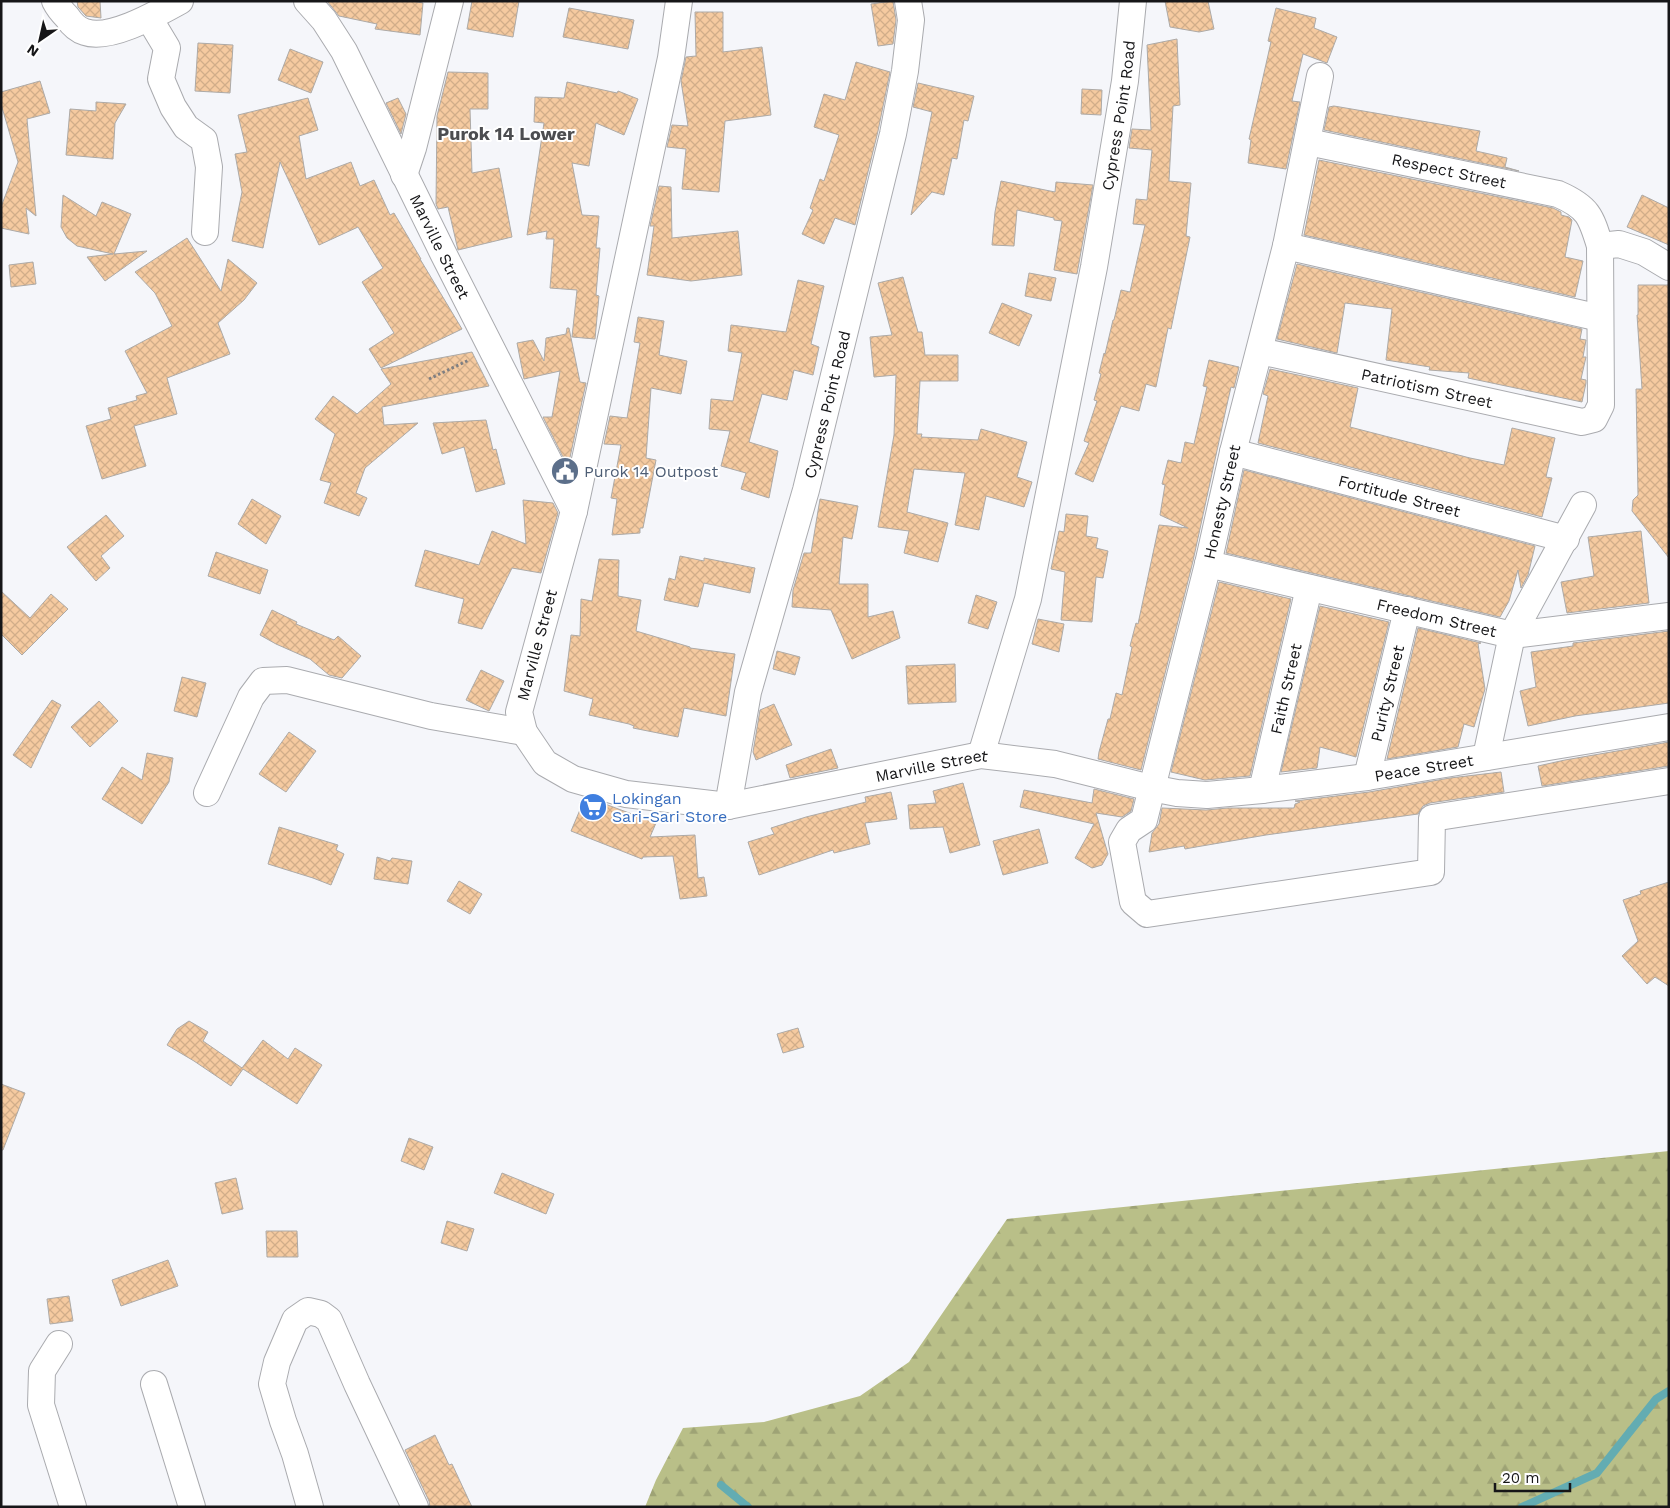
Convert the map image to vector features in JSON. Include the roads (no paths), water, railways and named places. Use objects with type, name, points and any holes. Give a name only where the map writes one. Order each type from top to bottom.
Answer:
[{"type":"street","points":[[55,1],[71,23],[84,32],[93,34],[108,33],[149,18],[180,1]]},
{"type":"street","name":"Marville Street","points":[[307,1],[324,20],[344,51],[404,175],[574,511],[519,712],[524,732],[545,763],[573,779],[626,794],[728,806],[981,755],[1055,764],[1177,793]]},
{"type":"street","points":[[404,175],[413,148],[450,1]]},
{"type":"street","points":[[574,511],[670,58],[679,1]]},
{"type":"street","name":"Cypress Point Road","points":[[728,806],[748,692],[806,490],[893,134],[906,62],[911,20],[908,1]]},
{"type":"street","name":"Cypress Point Road","points":[[981,755],[1030,589],[1096,257],[1125,81],[1133,1]]},
{"type":"street","points":[[149,18],[167,48],[161,79],[173,107],[186,127],[204,140],[209,167],[205,232]]},
{"type":"street","name":"Honesty Street","points":[[1320,76],[1286,246],[1233,452],[1208,564],[1144,820],[1129,830],[1122,842],[1133,902],[1147,914],[1431,872],[1432,818],[1669,781]]},
{"type":"street","name":"Respect Street","points":[[1308,142],[1558,194],[1575,202],[1585,211],[1609,245]]},
{"type":"street","points":[[1286,246],[1600,318],[1609,245],[1644,252],[1669,267]]},
{"type":"street","name":"Patriotism Street","points":[[1260,350],[1582,422],[1594,419],[1601,405],[1600,318]]},
{"type":"street","name":"Fortitude Street","points":[[1233,452],[1566,539]]},
{"type":"street","points":[[1486,757],[1512,635],[1584,505]]},
{"type":"street","name":"Freedom Street","points":[[1208,564],[1512,635],[1669,616]]},
{"type":"street","name":"Faith Street","points":[[1262,790],[1309,588]]},
{"type":"street","name":"Purity Street","points":[[1367,777],[1407,610]]},
{"type":"street","points":[[207,793],[251,697],[263,681],[287,680],[431,716],[524,732]]},
{"type":"street","name":"Peace Street","points":[[1177,793],[1207,794],[1262,790],[1367,777],[1669,727]]},
{"type":"street","points":[[310,1507],[272,1384],[277,1362],[296,1320],[308,1312],[321,1314],[329,1320],[415,1507]]},
{"type":"street","points":[[58,1344],[42,1371],[41,1406],[73,1507]]},
{"type":"street","points":[[154,1384],[192,1507]]},
{"type":"waterway","points":[[1522,1507],[1597,1473],[1656,1399],[1669,1391]]},
{"type":"waterway","points":[[721,1485],[748,1507]]},
{"type":"place","name":"Purok 14 Outpost","points":[[565,471]]},
{"type":"place","name":"Lokingan Sari-Sari Store","points":[[593,807]]},
{"type":"district","name":"Purok 14 Lower","points":[[506,133]]}]
